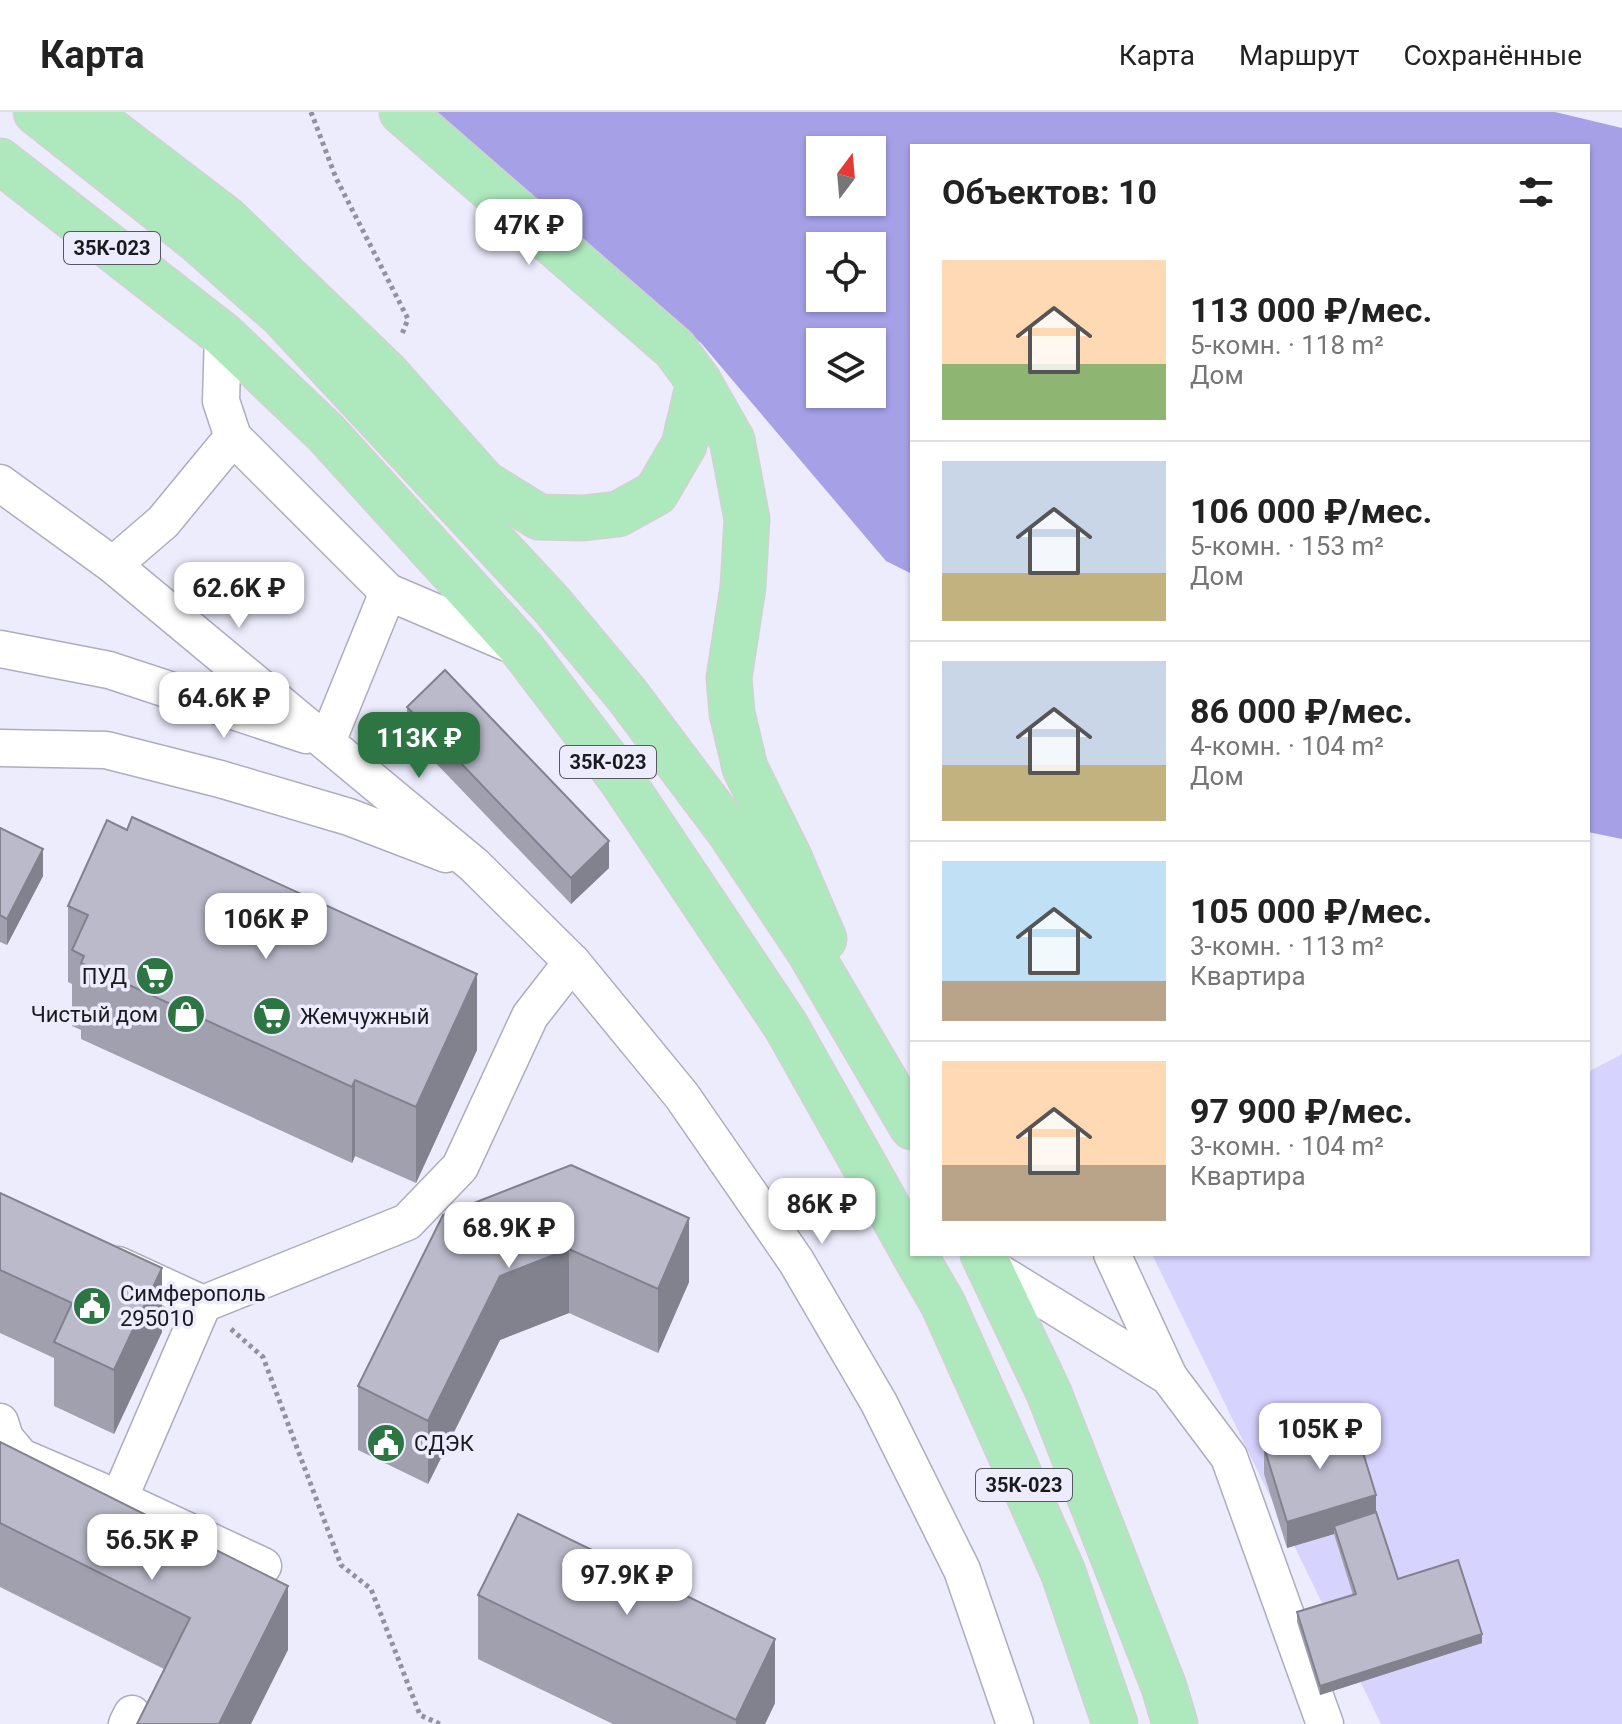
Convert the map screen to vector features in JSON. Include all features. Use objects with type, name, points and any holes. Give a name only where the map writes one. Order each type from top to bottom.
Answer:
[{"type":"main road","name":"35К-023","points":[[36,112],[196,239],[282,315],[551,604],[627,695],[729,831],[809,951],[910,1123]]},
{"type":"main road","points":[[86,112],[226,219],[386,373],[484,483],[539,517],[583,518],[618,514],[656,493],[684,445],[699,382]]},
{"type":"main road","points":[[402,112],[675,349],[699,382],[732,440],[747,519],[743,587],[729,678],[732,713],[745,768],[789,857],[878,1065]]},
{"type":"main road","name":"35К-023","points":[[0,161],[223,335],[326,433],[523,650],[621,779],[786,1026],[910,1247]]},
{"type":"main road","name":"35К-023","points":[[915,1256],[943,1304],[1063,1572],[1115,1724]]},
{"type":"main road","name":"35К-023","points":[[986,1261],[1049,1393],[1164,1687],[1175,1724]]},
{"type":"street","points":[[223,335],[221,401],[233,437],[388,592],[523,650]]},
{"type":"street","points":[[113,565],[163,522],[233,437]]},
{"type":"street","points":[[0,483],[113,565],[474,865],[572,962],[682,1096],[804,1274],[879,1403],[962,1570],[1015,1724]]},
{"type":"street","points":[[327,742],[388,592]]},
{"type":"street","points":[[0,649],[109,670],[327,742]]},
{"type":"street","points":[[0,748],[106,750],[349,817],[474,865]]},
{"type":"street","points":[[119,1499],[203,1304],[407,1222],[460,1167],[530,1016],[572,962]]},
{"type":"street","points":[[87,1251],[203,1304]]},
{"type":"street","points":[[1113,1256],[1169,1377],[1229,1457],[1325,1724]]},
{"type":"street","points":[[986,1261],[1169,1377]]},
{"type":"street","points":[[0,1422],[5,1438],[21,1457],[263,1566]]},
{"type":"path","points":[[311,112],[336,178],[408,319],[398,346]]},
{"type":"path","points":[[203,1304],[263,1357],[341,1565],[371,1589],[420,1715],[440,1724]]},
{"type":"shaded area","points":[[432,112],[1555,112],[1622,128],[1622,839],[1590,832],[1590,144],[910,144],[910,573],[886,561],[701,343]]},
{"type":"shaded area","points":[[1622,1054],[1622,1724],[1381,1724],[1153,1256],[1590,1256],[1590,1071]]},
{"type":"building","points":[[445,670],[609,841],[571,878],[407,707]]},
{"type":"building","points":[[132,817],[477,974],[416,1107],[355,1080],[352,1087],[81,963],[84,956],[72,950],[88,915],[68,906],[107,820],[127,830]]},
{"type":"building","points":[[0,828],[43,849],[7,919],[0,915]]},
{"type":"building","points":[[571,1165],[689,1218],[658,1289],[569,1249],[500,1276],[428,1421],[358,1386],[443,1215]]},
{"type":"building","points":[[0,1193],[162,1268],[114,1370],[54,1342],[72,1303],[0,1270]]},
{"type":"building","points":[[1353,1420],[1376,1495],[1287,1522],[1264,1447]]},
{"type":"building","points":[[0,1442],[288,1586],[219,1724],[137,1724],[190,1618],[0,1523]]},
{"type":"building","points":[[1376,1512],[1398,1579],[1458,1560],[1482,1634],[1320,1686],[1297,1612],[1356,1594],[1334,1526]]},
{"type":"building","points":[[518,1514],[775,1639],[736,1720],[478,1595]]},
{"type":"place","name":"ПУД","points":[[155,976]]},
{"type":"place","name":"Чистый дом","points":[[186,1014]]},
{"type":"place","name":"Жемчужный","points":[[272,1016]]},
{"type":"place","name":"Симферополь 295010","points":[[92,1306]]},
{"type":"place","name":"СДЭК","points":[[386,1443]]}]
